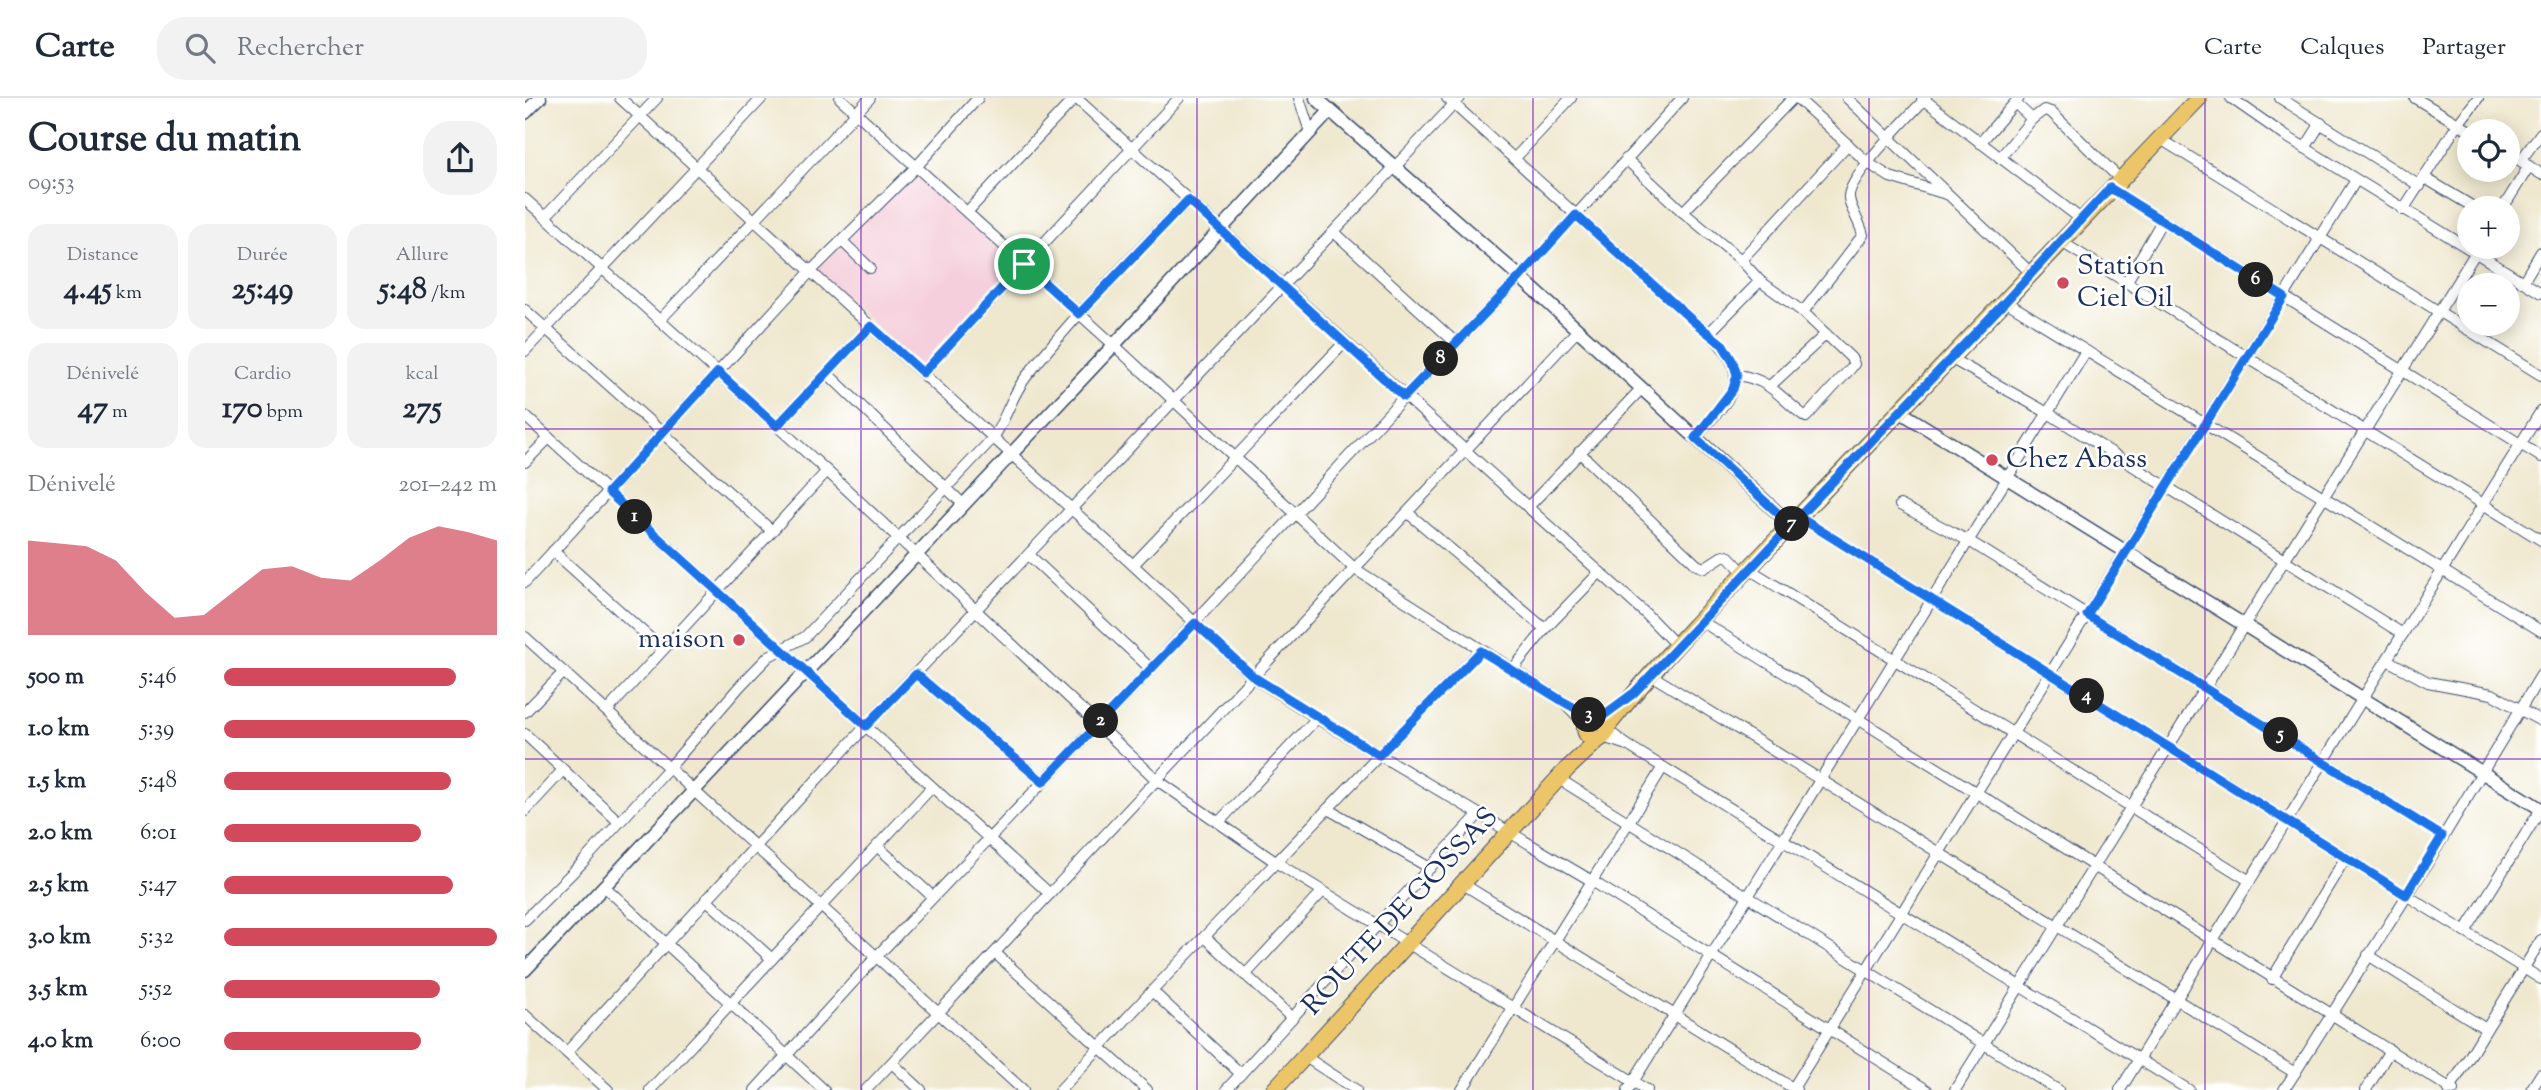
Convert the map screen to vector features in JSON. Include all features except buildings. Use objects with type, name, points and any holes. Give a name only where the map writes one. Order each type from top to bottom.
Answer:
[{"type":"main road","name":"ROUTE DE GOSSAS","points":[[1274,1090],[1563,774],[1598,728],[2197,99]]},
{"type":"street","points":[[525,113],[540,98]]},
{"type":"street","points":[[620,98],[1254,677],[1317,718],[1592,881],[1927,1090]]},
{"type":"street","points":[[545,217],[657,98]]},
{"type":"street","points":[[525,351],[762,98]]},
{"type":"street","points":[[840,98],[1114,345],[1355,569],[1564,702],[1598,728],[2189,1090]]},
{"type":"street","points":[[660,320],[870,98]]},
{"type":"street","points":[[525,582],[811,271],[916,167],[978,98]]},
{"type":"street","points":[[967,212],[1075,98],[1600,572],[1678,647]]},
{"type":"street","points":[[923,373],[1179,98]]},
{"type":"street","points":[[1299,98],[1310,132]]},
{"type":"street","points":[[1316,98],[1520,277],[1695,438],[1795,521],[1932,600],[2541,979]]},
{"type":"street","points":[[1515,158],[1571,98]]},
{"type":"street","points":[[755,1090],[877,956],[1520,277],[1682,98]]},
{"type":"street","points":[[1683,212],[1795,98],[1868,163],[1890,177],[1950,195]]},
{"type":"street","points":[[1847,98],[2031,273]]},
{"type":"street","points":[[2231,98],[2403,210],[2457,239]]},
{"type":"street","points":[[2280,98],[2457,199]]},
{"type":"street","points":[[2415,98],[2457,123]]},
{"type":"street","points":[[2462,119],[2478,98]]},
{"type":"street","points":[[1804,312],[1863,234],[1849,198],[1851,188],[1868,163],[1924,99],[2081,219]]},
{"type":"street","points":[[567,1052],[755,845],[1395,167],[1454,100],[1576,215],[1723,345],[1737,375],[1733,389],[1695,438]]},
{"type":"street","points":[[1980,143],[2017,101],[2032,119]]},
{"type":"street","points":[[2000,158],[2032,119],[2044,110],[2051,112],[2115,183],[2162,221],[2541,457]]},
{"type":"street","points":[[525,970],[1114,345],[1330,111]]},
{"type":"street","points":[[2305,148],[2321,123]]},
{"type":"street","points":[[2403,210],[2457,126]]},
{"type":"street","points":[[2509,196],[2541,133]]},
{"type":"street","points":[[2159,138],[2541,375]]},
{"type":"street","points":[[1741,260],[1848,144]]},
{"type":"street","points":[[1626,159],[1683,212],[1741,260],[1760,281],[1804,312],[1854,363],[1806,417],[1770,386],[1755,377],[1737,375]]},
{"type":"street","points":[[2520,160],[2541,174]]},
{"type":"street","points":[[1463,884],[1794,1089],[2357,180]]},
{"type":"street","points":[[525,199],[827,471],[1157,780],[1277,863],[1514,1007],[1631,1086],[1647,1090]]},
{"type":"street","points":[[525,920],[576,870],[769,656],[805,637],[993,438],[1016,391],[1079,314],[1188,200]]},
{"type":"street","points":[[2127,281],[2162,221]]},
{"type":"street","points":[[1334,232],[1456,343]]},
{"type":"street","points":[[842,241],[870,268]]},
{"type":"street","points":[[2060,241],[2541,540]]},
{"type":"street","points":[[2523,282],[2541,252]]},
{"type":"street","points":[[1955,1090],[2471,259]]},
{"type":"street","points":[[2490,259],[2541,293]]},
{"type":"street","points":[[1709,333],[1760,281]]},
{"type":"street","points":[[2005,302],[2541,631]]},
{"type":"street","points":[[525,310],[772,531]]},
{"type":"street","points":[[777,426],[871,326]]},
{"type":"street","points":[[866,1090],[1578,330]]},
{"type":"street","points":[[1770,386],[1826,334]]},
{"type":"street","points":[[1133,565],[1345,342]]},
{"type":"street","points":[[1631,1086],[2086,351]]},
{"type":"street","points":[[1949,358],[2048,413],[2403,634]]},
{"type":"street","points":[[827,373],[964,505]]},
{"type":"street","points":[[1528,507],[1641,388]]},
{"type":"street","points":[[1899,411],[2541,809],[2465,932]]},
{"type":"street","points":[[2120,1090],[2541,411]]},
{"type":"street","points":[[525,416],[1050,894]]},
{"type":"street","points":[[525,462],[549,438]]},
{"type":"street","points":[[1579,452],[1697,565],[1704,568],[1724,555],[1729,557],[1747,571],[2250,881]]},
{"type":"street","points":[[607,711],[827,471]]},
{"type":"street","points":[[1900,505],[1969,541],[2442,836]]},
{"type":"street","points":[[1408,513],[1545,629]]},
{"type":"street","points":[[553,551],[662,649]]},
{"type":"street","points":[[1029,555],[1151,669]]},
{"type":"street","points":[[1513,669],[1545,629],[1600,572]]},
{"type":"street","points":[[1701,621],[2450,1089],[2541,940]]},
{"type":"street","points":[[525,637],[1024,1090]]},
{"type":"street","points":[[1059,1090],[1481,651]]},
{"type":"street","points":[[2387,660],[2428,682],[2484,692],[2541,721]]},
{"type":"street","points":[[525,712],[564,672]]},
{"type":"street","points":[[916,674],[1043,782]]},
{"type":"street","points":[[1651,675],[2295,1073]]},
{"type":"street","points":[[2284,1090],[2541,675]]},
{"type":"street","points":[[1219,822],[1317,718]]},
{"type":"street","points":[[525,734],[619,822]]},
{"type":"street","points":[[1462,1090],[1663,767]]},
{"type":"street","points":[[525,811],[563,770]]},
{"type":"street","points":[[1563,774],[1629,823],[2058,1090]]},
{"type":"street","points":[[650,1090],[932,787]]},
{"type":"street","points":[[1328,809],[1430,868]]},
{"type":"street","points":[[1226,1090],[1479,814]]},
{"type":"street","points":[[877,846],[933,897]]},
{"type":"street","points":[[2272,979],[2346,858]]},
{"type":"street","points":[[604,887],[824,1090]]},
{"type":"street","points":[[1245,975],[1323,891]]},
{"type":"street","points":[[706,899],[772,959]]},
{"type":"street","points":[[1205,937],[1292,1018]]},
{"type":"street","points":[[995,953],[1147,1090]]},
{"type":"street","points":[[2368,955],[2486,1028]]},
{"type":"street","points":[[1152,991],[1241,1074]]},
{"type":"street","points":[[525,1015],[608,1090]]},
{"type":"street","points":[[2366,1090],[2390,1050]]},
{"type":"street","points":[[1304,1056],[1356,1090]]},
{"type":"street","points":[[892,1063],[921,1090]]},
{"type":"street","points":[[2531,1090],[2541,1074]]},
{"type":"shaded area","points":[[913,171],[1014,263],[919,368],[816,270]]},
{"type":"place","name":"Station Ciel Oil","points":[[2063,283]]},
{"type":"place","name":"Chez Abass","points":[[1992,460]]},
{"type":"place","name":"maison","points":[[739,640]]},
{"type":"route","points":[[2110,188],[2284,297],[2087,615],[2442,836],[2406,895],[1799,517],[1634,693],[1600,718],[1593,718],[1564,702],[1481,651],[1379,755],[1254,677],[1195,623],[1043,782],[916,674],[866,726],[608,492],[718,372],[777,426],[871,326],[923,373],[1024,264],[1079,314],[1188,200],[1404,397],[1576,215],[1723,345],[1737,375],[1733,389],[1695,438],[1791,525],[2005,302],[2110,188]]}]
